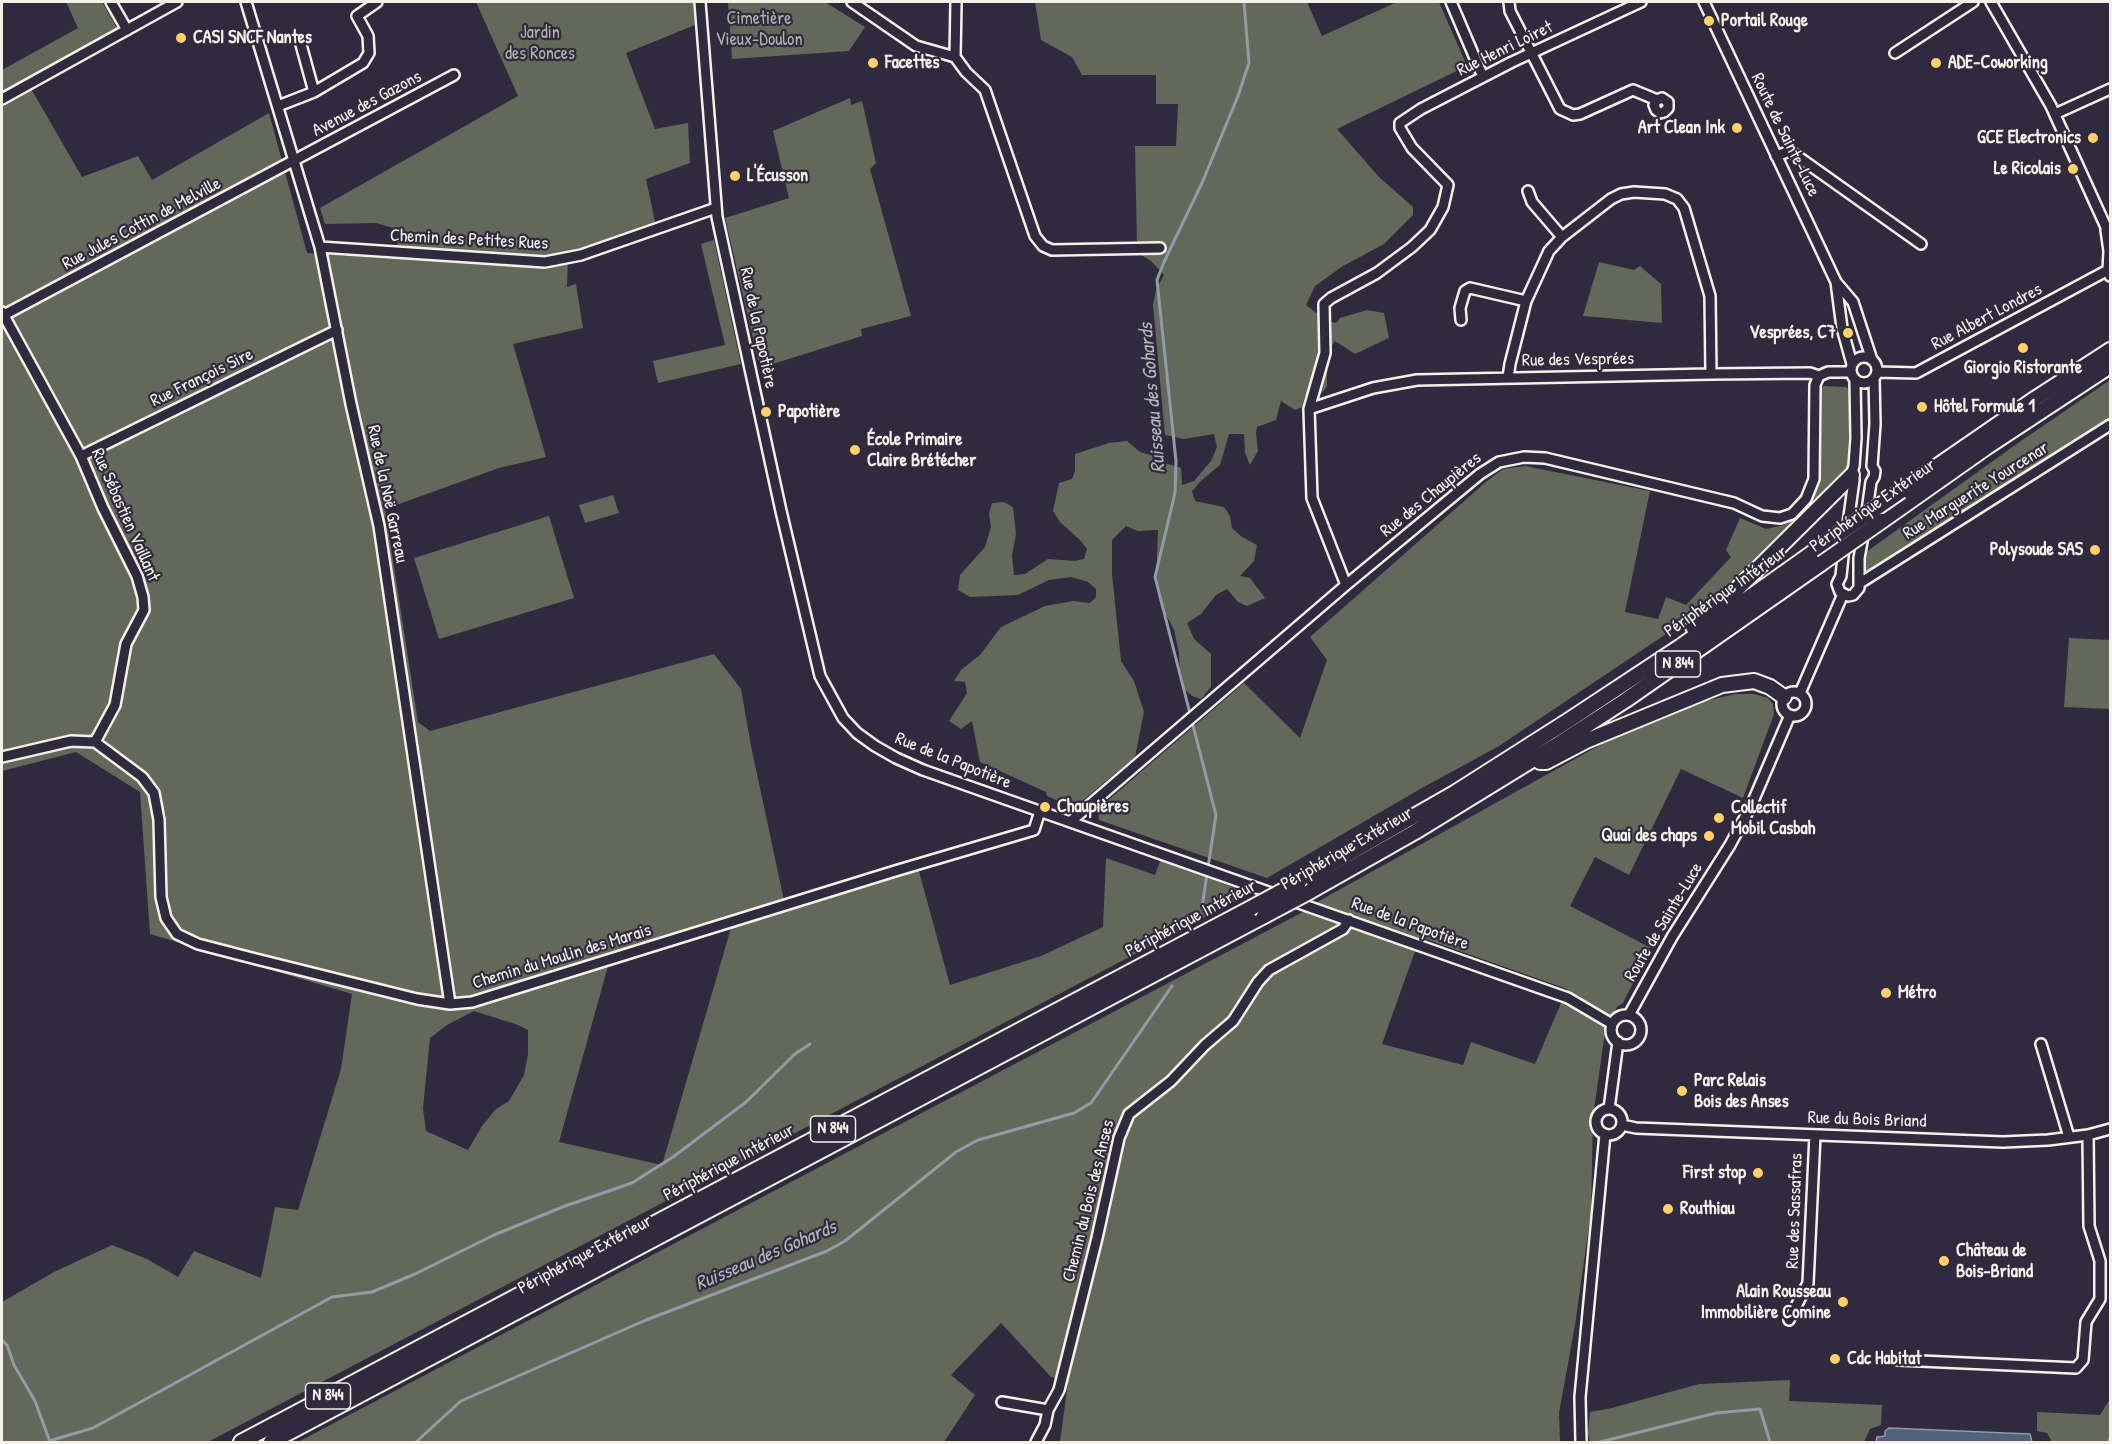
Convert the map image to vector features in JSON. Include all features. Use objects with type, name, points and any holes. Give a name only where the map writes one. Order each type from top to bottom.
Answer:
[{"type":"highway","name":"Périphérique Intérieur","points":[[241,1443],[1251,908],[1456,792],[1681,646],[1840,533],[2110,350]]},
{"type":"highway","name":"Périphérique Extérieur","points":[[271,1443],[1311,891],[1386,849],[1532,761],[1635,694],[1988,447],[2110,366]]},
{"type":"highway","points":[[1681,646],[1688,631],[1730,596],[1853,474]]},
{"type":"highway","points":[[1532,761],[1546,762],[1586,741],[1722,685],[1754,681],[1770,687],[1784,697]]},
{"type":"street","points":[[111,2],[127,30]]},
{"type":"street","points":[[2,99],[177,2]]},
{"type":"street","name":"Rue de la Noë Garreau","points":[[246,2],[320,247],[324,277],[338,330],[351,404],[379,526],[450,1004]]},
{"type":"street","points":[[278,106],[314,92],[363,63],[369,53],[368,36],[357,16],[377,2]]},
{"type":"street","name":"Rue de la Papotière","points":[[700,2],[716,208],[781,511],[820,676],[843,718],[857,733],[896,758],[923,770],[1568,998],[1612,1024]]},
{"type":"street","points":[[852,2],[916,46],[955,57]]},
{"type":"street","points":[[956,2],[955,57],[966,72],[985,90],[1035,236],[1043,246],[1052,250],[1160,248]]},
{"type":"street","points":[[1450,2],[1483,77]]},
{"type":"street","points":[[1509,2],[1510,11],[1560,109],[1566,113],[1580,114],[1633,90],[1656,100]]},
{"type":"street","name":"Rue Henri Loiret","points":[[1309,410],[1325,353],[1324,304],[1377,273],[1424,237],[1437,220],[1443,207],[1448,185],[1412,148],[1400,128],[1403,120],[1531,53],[1641,2]]},
{"type":"street","name":"Route de Sainte-Luce","points":[[1704,2],[1836,282],[1853,302],[1872,360]]},
{"type":"street","points":[[1895,52],[1973,2]]},
{"type":"street","points":[[1991,2],[2055,114],[2108,232],[2109,267]]},
{"type":"street","points":[[300,41],[314,92]]},
{"type":"street","name":"Avenue des Gazons","points":[[294,161],[454,75]]},
{"type":"street","points":[[2055,114],[2110,89]]},
{"type":"street","points":[[1776,156],[1790,151],[1921,244]]},
{"type":"street","name":"Rue Jules Cottin de Melville","points":[[3,313],[294,161]]},
{"type":"street","points":[[1528,191],[1532,202],[1562,237]]},
{"type":"street","points":[[1508,378],[1526,301],[1549,251],[1562,237],[1611,199],[1634,192],[1665,194],[1677,199],[1684,208],[1710,296],[1711,374]]},
{"type":"street","name":"Chemin des Petites Rues","points":[[320,247],[545,262],[581,255],[716,208]]},
{"type":"street","name":"Rue Albert Londres","points":[[1875,375],[1916,373],[2109,267]]},
{"type":"street","name":"Route de Sainte-Luce","points":[[1836,282],[1842,328],[1853,372],[1853,474],[1850,515],[1840,576]]},
{"type":"street","points":[[1461,320],[1460,308],[1465,291],[1470,288],[1526,301]]},
{"type":"street","name":"Rue Sébastien Vaillant","points":[[3,313],[81,456],[136,576],[143,597],[144,610],[126,644],[115,705],[95,742]]},
{"type":"street","name":"Rue François Sire","points":[[81,456],[338,330]]},
{"type":"street","points":[[1872,466],[1876,365],[1872,360],[1861,357],[1853,372],[1864,383],[1875,375]]},
{"type":"street","name":"Rue des Vesprées","points":[[1309,410],[1373,388],[1417,380],[1711,374],[1810,374],[1819,376],[1828,372],[1853,372]]},
{"type":"street","name":"Rue des Chaupières","points":[[1070,822],[1346,585],[1480,474],[1499,462],[1514,458],[1545,458],[1734,503],[1768,517],[1788,516],[1804,503],[1814,479],[1815,385],[1819,376]]},
{"type":"street","points":[[1309,410],[1312,498],[1346,585]]},
{"type":"street","name":"Rue Marguerite Yourcenar","points":[[1859,581],[2110,425]]},
{"type":"street","points":[[1859,581],[1850,573],[1840,576],[1837,584],[1843,594],[1848,596],[1857,592],[1859,581],[1859,558],[1875,471],[1865,462],[1853,474],[1861,485],[1872,482]]},
{"type":"street","points":[[1800,693],[1843,594]]},
{"type":"street","points":[[1793,692],[1800,693],[1806,700],[1804,710],[1798,715],[1790,715],[1782,708],[1784,697],[1793,692]]},
{"type":"street","name":"Route de Sainte-Luce","points":[[1629,1015],[1672,937],[1730,845],[1751,806],[1790,715]]},
{"type":"street","points":[[2,757],[71,741],[95,742]]},
{"type":"street","name":"Chemin du Moulin des Marais","points":[[95,742],[142,777],[154,793],[159,820],[161,897],[166,918],[177,933],[198,944],[271,963],[429,1002],[450,1004],[472,1002],[884,874],[1034,830],[1041,811]]},
{"type":"street","name":"Chemin du Bois des Anses","points":[[1036,1443],[1048,1410],[1059,1390],[1119,1138],[1129,1114],[1171,1081],[1205,1045],[1233,1021],[1258,982],[1269,970],[1343,929],[1349,920]]},
{"type":"street","points":[[1629,1015],[1640,1024],[1641,1035],[1633,1044],[1625,1045],[1617,1042],[1611,1032],[1612,1024],[1618,1017],[1629,1015]]},
{"type":"street","points":[[1608,1109],[1617,1042]]},
{"type":"street","points":[[2040,1044],[2069,1137]]},
{"type":"street","points":[[1608,1109],[1619,1114],[1622,1125],[1614,1134],[1605,1134],[1597,1126],[1597,1119],[1601,1112],[1608,1109]]},
{"type":"street","name":"Rue du Bois Briand","points":[[1622,1125],[1636,1128],[2002,1142],[2088,1135],[2110,1129]]},
{"type":"street","points":[[1581,1438],[1580,1397],[1605,1134]]},
{"type":"street","name":"Rue des Sassafras","points":[[1789,1320],[1808,1283],[1815,1135]]},
{"type":"street","points":[[1898,1360],[2076,1368],[2083,1360],[2086,1322],[2100,1299],[2100,1261],[2089,1226],[2088,1135]]},
{"type":"street","points":[[2100,1299],[2110,1306]]},
{"type":"street","points":[[1002,1402],[1048,1410]]},
{"type":"green space","name":"Jardin des Ronces","points":[[66,2],[102,2],[117,28],[26,80],[82,177],[138,156],[152,180],[269,113],[307,253],[395,259],[400,230],[376,223],[325,224],[320,208],[518,96],[476,2],[693,2],[695,25],[626,53],[655,129],[688,123],[690,163],[646,179],[655,222],[568,255],[567,287],[576,284],[583,328],[513,344],[546,457],[499,468],[385,509],[418,722],[430,731],[714,654],[741,689],[785,905],[917,864],[950,985],[1041,956],[1103,927],[1106,858],[1155,875],[1161,859],[1249,894],[208,1442],[2,1442],[2,1302],[54,1272],[112,1245],[147,1259],[178,1277],[194,1251],[261,1278],[275,1207],[298,1210],[341,1069],[352,994],[150,934],[140,792],[76,752],[2,771],[2,70],[78,28]],"holes":[[[733,921],[662,1165],[559,1142],[610,959]],[[474,1011],[528,1030],[528,1054],[524,1075],[509,1101],[496,1109],[482,1126],[468,1150],[426,1131],[423,1108],[430,1038],[447,1025]]]},
{"type":"green space","name":"Cimetière Vieux-Doulon","points":[[728,2],[825,2],[865,27],[849,51],[732,59]]},
{"type":"green space","points":[[1035,2],[1307,2],[1322,36],[1397,2],[1439,2],[1467,66],[1337,129],[1379,177],[1413,207],[1413,215],[1384,244],[1343,266],[1315,286],[1306,305],[1327,321],[1336,323],[1340,318],[1367,310],[1384,313],[1389,338],[1355,354],[1335,341],[1331,347],[1327,367],[1327,387],[1319,396],[1305,396],[1302,407],[1295,410],[1281,401],[1276,420],[1257,427],[1258,451],[1250,465],[1245,453],[1244,434],[1229,434],[1220,465],[1192,491],[1195,501],[1224,507],[1230,516],[1232,528],[1242,537],[1257,545],[1254,561],[1240,576],[1250,578],[1265,598],[1247,606],[1238,602],[1227,589],[1216,595],[1201,614],[1187,623],[1194,639],[1211,654],[1211,687],[1201,699],[1192,696],[1184,689],[1174,630],[1160,603],[1156,583],[1158,530],[1138,531],[1126,526],[1112,540],[1112,574],[1121,661],[1134,681],[1144,712],[1135,757],[1072,807],[1047,796],[1046,792],[980,762],[972,721],[961,729],[949,721],[967,693],[965,682],[954,681],[961,670],[980,655],[1001,627],[1045,606],[1073,601],[1090,603],[1096,597],[1096,589],[1088,582],[1072,577],[1049,580],[1018,595],[970,597],[958,590],[960,575],[985,547],[991,527],[989,514],[992,503],[1004,502],[1013,507],[1016,534],[1012,555],[1014,575],[1025,574],[1048,559],[1075,561],[1084,559],[1087,549],[1060,522],[1053,511],[1059,483],[1072,479],[1075,471],[1075,454],[1109,443],[1127,441],[1140,452],[1181,468],[1182,485],[1194,481],[1211,461],[1217,447],[1214,434],[1184,439],[1165,435],[1153,305],[1156,290],[1164,275],[1151,261],[1140,254],[1137,246],[1135,146],[1176,146],[1178,104],[1156,104],[1156,75],[1082,75],[1072,57],[1041,40]]},
{"type":"green space","points":[[850,98],[851,105],[862,101],[876,163],[870,169],[911,316],[861,329],[862,336],[760,368],[725,218],[789,198],[773,131]]},
{"type":"green space","points":[[714,240],[741,364],[658,383],[653,361],[725,345],[701,244]]},
{"type":"green space","points":[[1599,262],[1634,270],[1640,266],[1661,284],[1662,323],[1583,316]]},
{"type":"green space","points":[[2110,380],[2110,421],[1865,577],[1855,560]]},
{"type":"green space","points":[[1823,386],[1846,387],[1850,390],[1848,467],[1831,489],[1777,543],[1772,542],[1702,610],[1499,746],[1267,878],[1099,820],[1098,809],[1244,683],[1300,738],[1327,660],[1310,637],[1503,469],[1525,466],[1650,491],[1625,612],[1658,619],[1666,597],[1686,605],[1731,557],[1726,550],[1740,518],[1766,529],[1784,525],[1801,512],[1817,480],[1820,392]]},
{"type":"green space","points":[[613,495],[619,513],[585,523],[579,505]]},
{"type":"green space","points":[[549,516],[574,598],[439,639],[414,558]]},
{"type":"green space","points":[[2069,638],[2110,640],[2110,709],[2064,707]]},
{"type":"green space","points":[[1735,694],[1754,694],[1768,698],[1773,704],[1774,714],[1743,798],[1681,769],[1629,875],[1595,857],[1570,906],[1651,948],[1623,1003],[1617,1007],[1604,1039],[1593,1117],[1591,1212],[1575,1325],[1559,1413],[1560,1442],[1060,1442],[1068,1382],[1051,1377],[1001,1323],[951,1375],[975,1395],[944,1442],[298,1442],[1301,913],[1620,734],[1706,701]],"holes":[[[1420,937],[1567,989],[1535,1064],[1471,1042],[1463,1065],[1382,1044]]]},
{"type":"green space","points":[[1790,1380],[1789,1401],[1882,1405],[1881,1425],[1870,1429],[1864,1442],[1590,1442],[1588,1433],[1590,1412],[1699,1384]]},
{"type":"green space","points":[[2110,1399],[2110,1442],[2052,1442],[2047,1433],[2037,1431],[2037,1412],[2100,1415]]},
{"type":"water","points":[[1889,1428],[2030,1434],[2032,1442],[1876,1442],[1877,1437],[1885,1436],[1885,1431]]},
{"type":"waterway","name":"Ruisseau des Gohards","points":[[1202,907],[1216,815],[1155,577],[1175,493],[1176,461],[1157,280],[1202,183],[1249,63],[1244,2]]},
{"type":"waterway","name":"Ruisseau des Gohards","points":[[416,1442],[461,1401],[646,1320],[827,1251],[845,1241],[956,1152],[978,1140],[1074,1113],[1091,1103],[1172,986]]},
{"type":"waterway","points":[[49,1441],[93,1428],[332,1297],[372,1292],[415,1274],[494,1235],[565,1206],[632,1183],[673,1157],[746,1102],[795,1054],[810,1044]]},
{"type":"waterway","points":[[2,1340],[7,1345],[14,1365],[35,1401],[50,1442]]},
{"type":"waterway","points":[[1600,1442],[1716,1413],[1760,1409],[1770,1442]]},
{"type":"place","name":"Portail Rouge","points":[[1709,21]]},
{"type":"place","name":"CASI SNCF Nantes","points":[[181,38]]},
{"type":"place","name":"Facettes","points":[[873,63]]},
{"type":"place","name":"ADE-Coworking","points":[[1936,63]]},
{"type":"place","name":"Art Clean Ink","points":[[1737,128]]},
{"type":"place","name":"GCE Electronics","points":[[2093,138]]},
{"type":"place","name":"Le Ricolais","points":[[2073,169]]},
{"type":"place","name":"L'Écusson","points":[[735,176]]},
{"type":"place","name":"Vesprées, C7","points":[[1848,333]]},
{"type":"place","name":"Giorgio Ristorante","points":[[2023,348]]},
{"type":"place","name":"Hôtel Formule 1","points":[[1922,407]]},
{"type":"place","name":"Papotière","points":[[766,412]]},
{"type":"place","name":"École Primaire Claire Brétécher","points":[[855,450]]},
{"type":"place","name":"Polysoude SAS","points":[[2095,550]]},
{"type":"place","name":"Chaupières","points":[[1045,807]]},
{"type":"place","name":"Collectif Mobil Casbah","points":[[1719,818]]},
{"type":"place","name":"Quai des chaps","points":[[1709,836]]},
{"type":"place","name":"Métro","points":[[1886,993]]},
{"type":"place","name":"Parc Relais Bois des Anses","points":[[1682,1091]]},
{"type":"place","name":"First stop","points":[[1758,1173]]},
{"type":"place","name":"Routhiau","points":[[1668,1209]]},
{"type":"place","name":"Château de Bois-Briand","points":[[1944,1261]]},
{"type":"place","name":"Alain Rousseau Immobilière Comine","points":[[1843,1302]]},
{"type":"place","name":"Cdc Habitat","points":[[1835,1359]]}]
